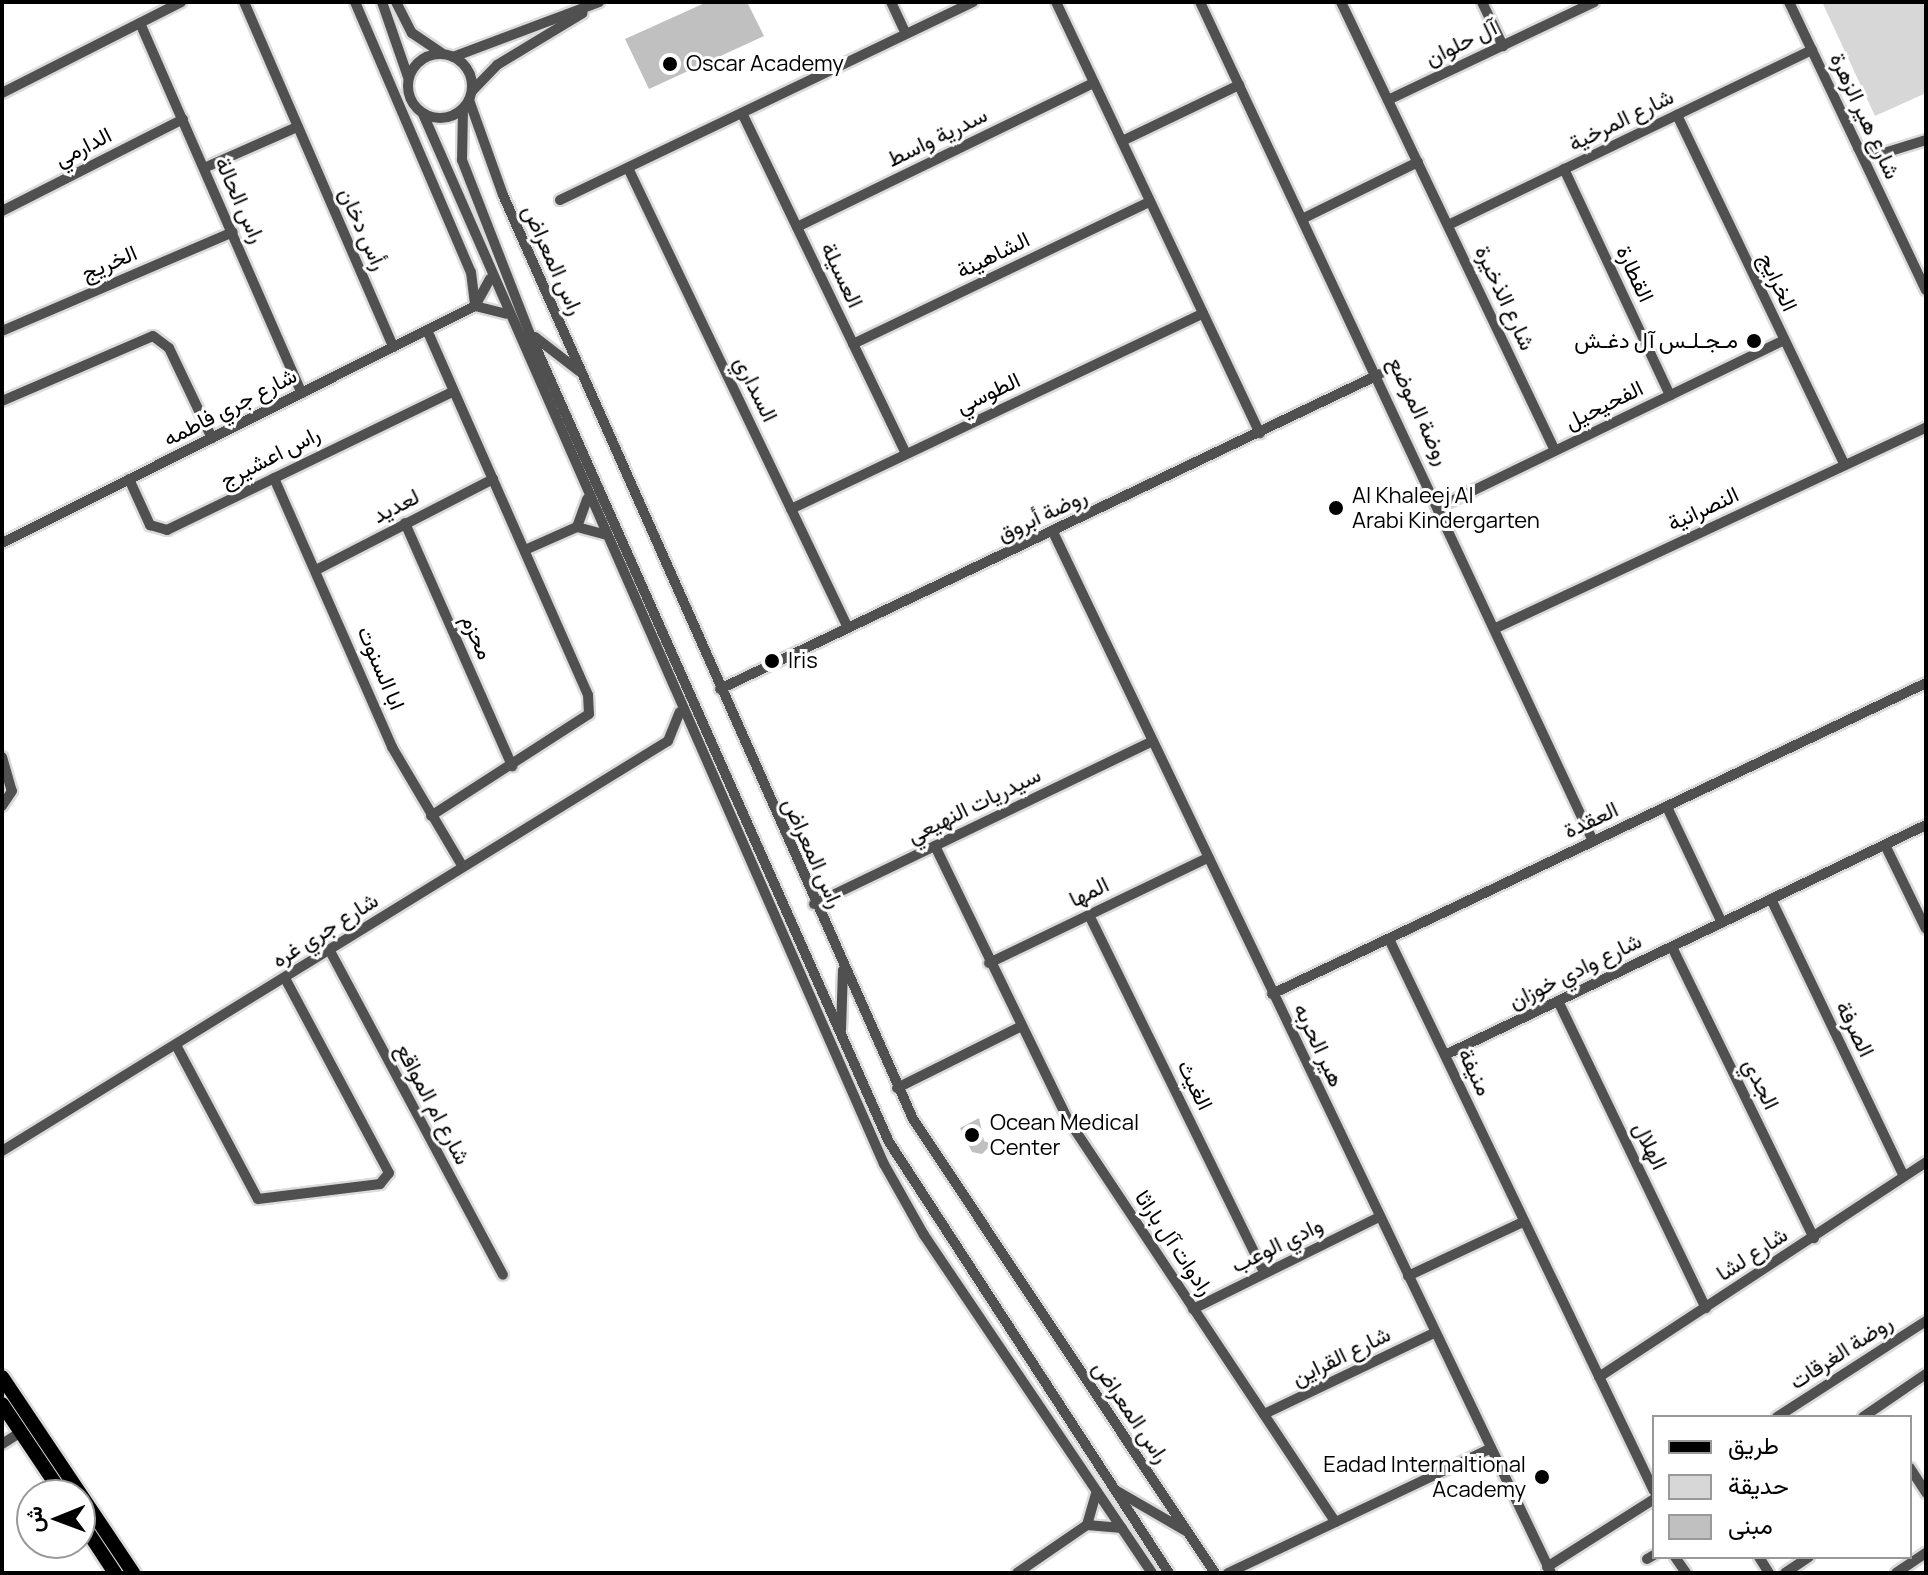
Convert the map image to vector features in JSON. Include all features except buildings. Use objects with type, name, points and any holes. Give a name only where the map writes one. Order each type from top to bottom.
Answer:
[{"type":"main road","points":[[2,1377],[133,1573]]},
{"type":"main road","points":[[2,1404],[52,1479]]},
{"type":"main road","points":[[96,1547],[111,1572]]},
{"type":"street","points":[[2,93],[181,2]]},
{"type":"street","name":"رأس دخان","points":[[244,2],[393,347]]},
{"type":"street","points":[[355,2],[471,272],[475,306]]},
{"type":"street","points":[[382,2],[408,77],[409,98],[442,145],[490,279],[697,750],[884,1164],[1152,1573]]},
{"type":"street","points":[[396,2],[412,33],[468,70],[462,160],[529,332],[842,1040],[931,1217],[1169,1573]]},
{"type":"street","points":[[891,2],[906,34]]},
{"type":"street","points":[[560,200],[973,2]]},
{"type":"street","points":[[1056,2],[1260,433]]},
{"type":"street","name":"روضة الموضع","points":[[1200,2],[1380,374],[1593,841]]},
{"type":"street","name":"شارع الذخيرة","points":[[1341,2],[1555,451]]},
{"type":"street","points":[[1482,2],[1503,46]]},
{"type":"street","name":"آل حلوان","points":[[1388,100],[1594,2]]},
{"type":"street","name":"شارع هير الزهرة","points":[[1789,2],[1926,290]]},
{"type":"street","points":[[408,77],[418,61],[449,55],[594,3]]},
{"type":"street","points":[[423,114],[444,119],[468,100],[483,75],[594,3]]},
{"type":"street","name":"راس الحالة","points":[[140,23],[302,393]]},
{"type":"street","name":"شارع المرخية","points":[[1448,225],[1812,50]]},
{"type":"street","name":"سدرية واسط","points":[[797,227],[1094,83]]},
{"type":"street","points":[[1122,141],[1239,85]]},
{"type":"street","name":"راس المعراض","points":[[468,100],[580,372],[897,1088],[1215,1573]]},
{"type":"street","name":"العسيلة","points":[[742,113],[906,454]]},
{"type":"street","name":"الخرايج","points":[[1677,115],[1845,465]]},
{"type":"street","name":"الدارمي","points":[[2,211],[183,119]]},
{"type":"street","points":[[204,168],[297,127]]},
{"type":"street","points":[[1858,148],[1884,153],[1926,140]]},
{"type":"street","points":[[1867,167],[1926,147]]},
{"type":"street","points":[[1304,218],[1418,162]]},
{"type":"street","name":"السداري","points":[[628,168],[848,628]]},
{"type":"street","name":"القطارة","points":[[1564,169],[1670,395]]},
{"type":"street","name":"الشاهينة","points":[[853,344],[1150,202]]},
{"type":"street","name":"الخريج","points":[[2,331],[233,232]]},
{"type":"street","points":[[475,306],[490,279]]},
{"type":"street","points":[[475,306],[506,314]]},
{"type":"street","name":"شارع جري فاطمه","points":[[2,543],[475,306]]},
{"type":"street","name":"الطوسي","points":[[791,509],[1203,313]]},
{"type":"street","points":[[427,330],[525,550],[589,714],[431,816]]},
{"type":"street","points":[[529,332],[580,372]]},
{"type":"street","points":[[2,401],[153,336],[169,348],[212,438]]},
{"type":"street","name":"الفحيحيل","points":[[1441,506],[1784,340]]},
{"type":"street","name":"روضة أبروق","points":[[720,689],[1380,374]]},
{"type":"street","name":"راس اعشيرج","points":[[129,479],[150,525],[161,531],[453,392]]},
{"type":"street","name":"النصرانية","points":[[1498,627],[1926,427]]},
{"type":"street","name":"ابا السنوت","points":[[274,478],[318,569],[392,747],[463,867]]},
{"type":"street","name":"لعديد","points":[[318,569],[493,479]]},
{"type":"street","points":[[577,527],[587,498]]},
{"type":"street","name":"محزم","points":[[405,523],[512,766]]},
{"type":"street","points":[[525,550],[577,527],[604,534]]},
{"type":"street","name":"هير الحربه","points":[[1053,532],[1549,1570]]},
{"type":"street","name":"العقدة","points":[[1272,994],[1926,683]]},
{"type":"street","points":[[680,711],[668,741],[697,750]]},
{"type":"street","name":"شارع جري غره","points":[[2,1151],[668,741]]},
{"type":"street","name":"سيدريات النهيعي","points":[[814,904],[1151,742]]},
{"type":"street","points":[[2,757],[12,791],[2,806]]},
{"type":"street","points":[[1667,807],[1722,923]]},
{"type":"street","name":"شارع وادي خوزان","points":[[1445,1055],[1926,825]]},
{"type":"street","points":[[1885,845],[1926,929]]},
{"type":"street","name":"رادوات آل باراثا","points":[[935,846],[1020,1027],[1067,1118],[1335,1522]]},
{"type":"street","name":"المها","points":[[989,963],[1207,858]]},
{"type":"street","name":"الصرفة","points":[[1771,899],[1904,1176]]},
{"type":"street","name":"الغيث","points":[[1089,915],[1264,1273]]},
{"type":"street","name":"منيفة","points":[[1389,939],[1652,1487]]},
{"type":"street","name":"الجدي","points":[[1672,947],[1814,1238]]},
{"type":"street","name":"شارع ام المواقع","points":[[330,951],[503,1275]]},
{"type":"street","points":[[842,1040],[843,969]]},
{"type":"street","points":[[176,1045],[258,1199],[380,1184],[389,1173],[285,978]]},
{"type":"street","name":"الهلال","points":[[1558,1001],[1706,1308]]},
{"type":"street","points":[[897,1088],[1020,1027]]},
{"type":"street","name":"شارع لشا","points":[[1599,1377],[1926,1162]]},
{"type":"street","name":"وادي الوعب","points":[[1193,1309],[1379,1217]]},
{"type":"street","points":[[1408,1276],[1523,1222]]},
{"type":"street","name":"روضة الغرقات","points":[[1780,1415],[1926,1321]]},
{"type":"street","name":"شارع القراين","points":[[1264,1414],[1434,1333]]},
{"type":"street","points":[[1871,1415],[1922,1377],[1926,1392]]},
{"type":"street","points":[[2,1444],[21,1432]]},
{"type":"street","points":[[1228,1573],[1489,1449]]},
{"type":"street","points":[[1110,1486],[1188,1532]]},
{"type":"street","points":[[1087,1525],[1097,1489]]},
{"type":"street","points":[[1549,1570],[1652,1500]]},
{"type":"street","points":[[1017,1573],[1087,1525],[1122,1528]]},
{"type":"street","points":[[1896,1573],[1926,1553]]},
{"type":"street","points":[[1785,1573],[1806,1559]]},
{"type":"green space","points":[[1822,2],[1926,2],[1926,93],[1875,116]]},
{"type":"place","name":"Oscar Academy","points":[[670,64]]},
{"type":"place","name":"مـجـلـس آل دغـش","points":[[1754,341]]},
{"type":"place","name":"Al Khaleej Al Arabi Kindergarten","points":[[1336,508]]},
{"type":"place","name":"Iris","points":[[772,661]]},
{"type":"place","name":"Ocean Medical Center","points":[[972,1135]]},
{"type":"place","name":"Eadad Internaltional Academy","points":[[1542,1477]]}]
